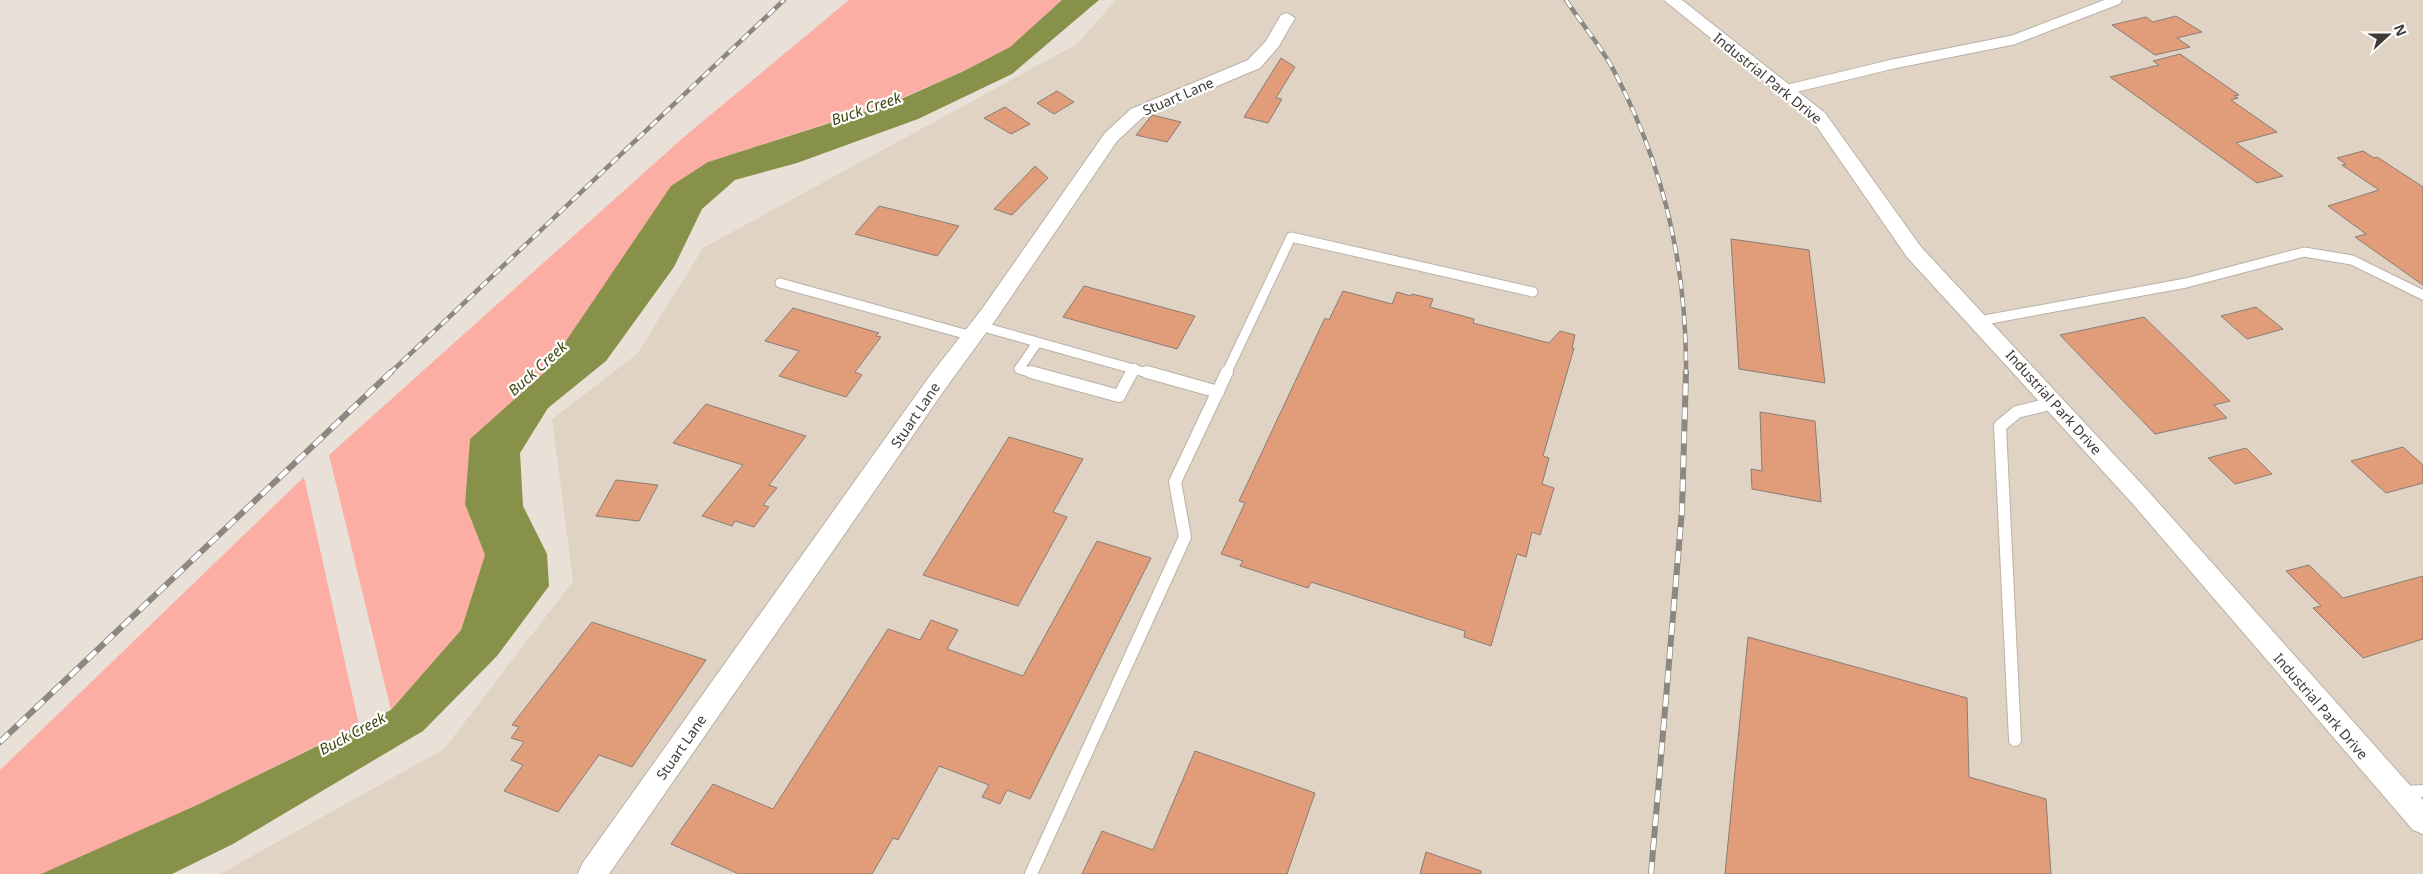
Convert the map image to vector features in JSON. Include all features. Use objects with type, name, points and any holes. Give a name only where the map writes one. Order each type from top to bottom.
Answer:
[{"type":"street","name":"Industrial Park Drive","points":[[1672,0],[1819,117],[1914,252],[2140,497],[2423,822]]},
{"type":"street","name":"Stuart Lane","points":[[592,874],[1111,137],[1137,113],[1154,104],[1254,64],[1265,56],[1273,45],[1287,18]]},
{"type":"lane","points":[[1785,90],[2013,40],[2117,0]]},
{"type":"lane","points":[[1031,874],[1184,537],[1175,482],[1291,237],[1533,292]]},
{"type":"lane","points":[[1979,321],[2186,283],[2304,252],[2352,260],[2423,295]]},
{"type":"lane","points":[[780,283],[976,331],[1037,343],[1218,392]]},
{"type":"lane","points":[[1037,343],[1019,370],[1119,396],[1134,368]]},
{"type":"lane","points":[[2016,740],[2000,426],[2017,412],[2054,403]]},
{"type":"lane","points":[[2397,792],[2423,792]]},
{"type":"shaded area","points":[[849,0],[1062,0],[1010,47],[964,71],[892,102],[708,162],[596,298],[545,372],[470,439],[465,504],[485,555],[461,630],[391,710],[329,455],[685,136]]},
{"type":"shaded area","points":[[1116,0],[2423,0],[2423,874],[220,874],[444,749],[573,581],[552,419],[637,354],[703,248],[1077,44]]},
{"type":"shaded area","points":[[304,477],[359,725],[197,805],[42,874],[0,874],[0,770]]},
{"type":"water","name":"Buck Creek","points":[[1062,0],[1099,0],[1012,74],[918,119],[797,163],[735,180],[702,209],[674,267],[606,361],[548,408],[520,453],[523,506],[547,554],[549,586],[497,656],[423,731],[233,844],[172,874],[41,874],[197,805],[391,710],[461,630],[485,555],[465,504],[470,439],[545,372],[671,186],[708,162],[892,103],[964,71],[1010,47]]},
{"type":"building","points":[[2176,16],[2202,32],[2177,38],[2190,47],[2155,55],[2112,25],[2146,17],[2153,22]]},
{"type":"building","points":[[2180,54],[2239,95],[2234,96],[2238,98],[2231,100],[2277,132],[2236,143],[2283,176],[2257,183],[2110,77],[2159,65],[2153,61]]},
{"type":"building","points":[[1281,58],[1295,67],[1276,98],[1282,99],[1268,123],[1244,117]]},
{"type":"building","points":[[1057,91],[1074,102],[1054,114],[1037,103]]},
{"type":"building","points":[[1005,107],[1030,124],[1011,134],[984,118]]},
{"type":"building","points":[[1152,115],[1181,122],[1167,142],[1136,135]]},
{"type":"building","points":[[2363,151],[2374,158],[2377,157],[2423,187],[2423,285],[2355,237],[2366,234],[2328,206],[2379,190],[2342,165],[2346,164],[2337,158]]},
{"type":"building","points":[[1035,166],[1048,178],[1012,215],[994,209]]},
{"type":"building","points":[[879,206],[959,226],[937,256],[855,234]]},
{"type":"building","points":[[1731,239],[1809,250],[1825,383],[1739,369]]},
{"type":"building","points":[[1084,286],[1195,316],[1177,349],[1063,317]]},
{"type":"building","points":[[1343,291],[1392,304],[1397,292],[1433,299],[1430,307],[1474,319],[1473,323],[1549,343],[1560,331],[1575,335],[1572,348],[1574,348],[1543,456],[1549,458],[1542,484],[1554,488],[1540,535],[1532,532],[1526,557],[1517,554],[1491,646],[1464,637],[1465,631],[1311,582],[1308,588],[1240,566],[1243,561],[1221,554],[1245,503],[1239,501],[1325,318],[1329,320]]},
{"type":"building","points":[[2256,307],[2283,329],[2247,339],[2221,316]]},
{"type":"building","points":[[793,308],[879,333],[876,336],[881,337],[855,372],[862,375],[846,397],[779,376],[799,351],[765,341]]},
{"type":"building","points":[[2144,317],[2230,401],[2214,405],[2227,418],[2155,434],[2060,335]]},
{"type":"building","points":[[706,404],[806,436],[769,485],[777,488],[763,505],[769,507],[754,527],[735,521],[732,526],[702,516],[743,465],[673,443]]},
{"type":"building","points":[[1760,412],[1815,421],[1821,502],[1752,489],[1751,469],[1762,471]]},
{"type":"building","points":[[1009,437],[1083,459],[1053,512],[1067,517],[1018,606],[923,575]]},
{"type":"building","points":[[2403,447],[2423,465],[2423,483],[2386,493],[2351,461]]},
{"type":"building","points":[[2246,448],[2272,474],[2235,484],[2208,458]]},
{"type":"building","points":[[616,480],[658,485],[639,521],[596,516]]},
{"type":"building","points":[[1097,541],[1151,558],[1030,799],[1007,790],[1000,804],[982,797],[989,785],[939,766],[898,840],[893,838],[872,874],[739,874],[671,844],[713,784],[773,809],[888,629],[920,640],[931,620],[958,630],[947,649],[1023,676]]},
{"type":"building","points":[[2309,565],[2343,598],[2423,576],[2423,639],[2363,658],[2313,608],[2321,606],[2286,571]]},
{"type":"building","points":[[592,622],[706,660],[632,767],[599,755],[558,812],[504,791],[523,765],[511,760],[524,742],[511,738],[519,727],[512,725]]},
{"type":"building","points":[[1748,637],[1967,698],[1969,777],[2046,799],[2051,874],[1725,874]]},
{"type":"building","points":[[1195,751],[1315,793],[1287,874],[1082,874],[1102,831],[1153,850]]},
{"type":"building","points":[[1426,852],[1481,871],[1481,874],[1420,874]]},
{"type":"railway","points":[[389,374],[784,0]]},
{"type":"railway","points":[[1566,0],[1613,69],[1646,141],[1669,217],[1677,255],[1682,294],[1686,373]]},
{"type":"railway","points":[[0,742],[391,372]]},
{"type":"railway","points":[[1651,874],[1682,510],[1686,373]]}]
